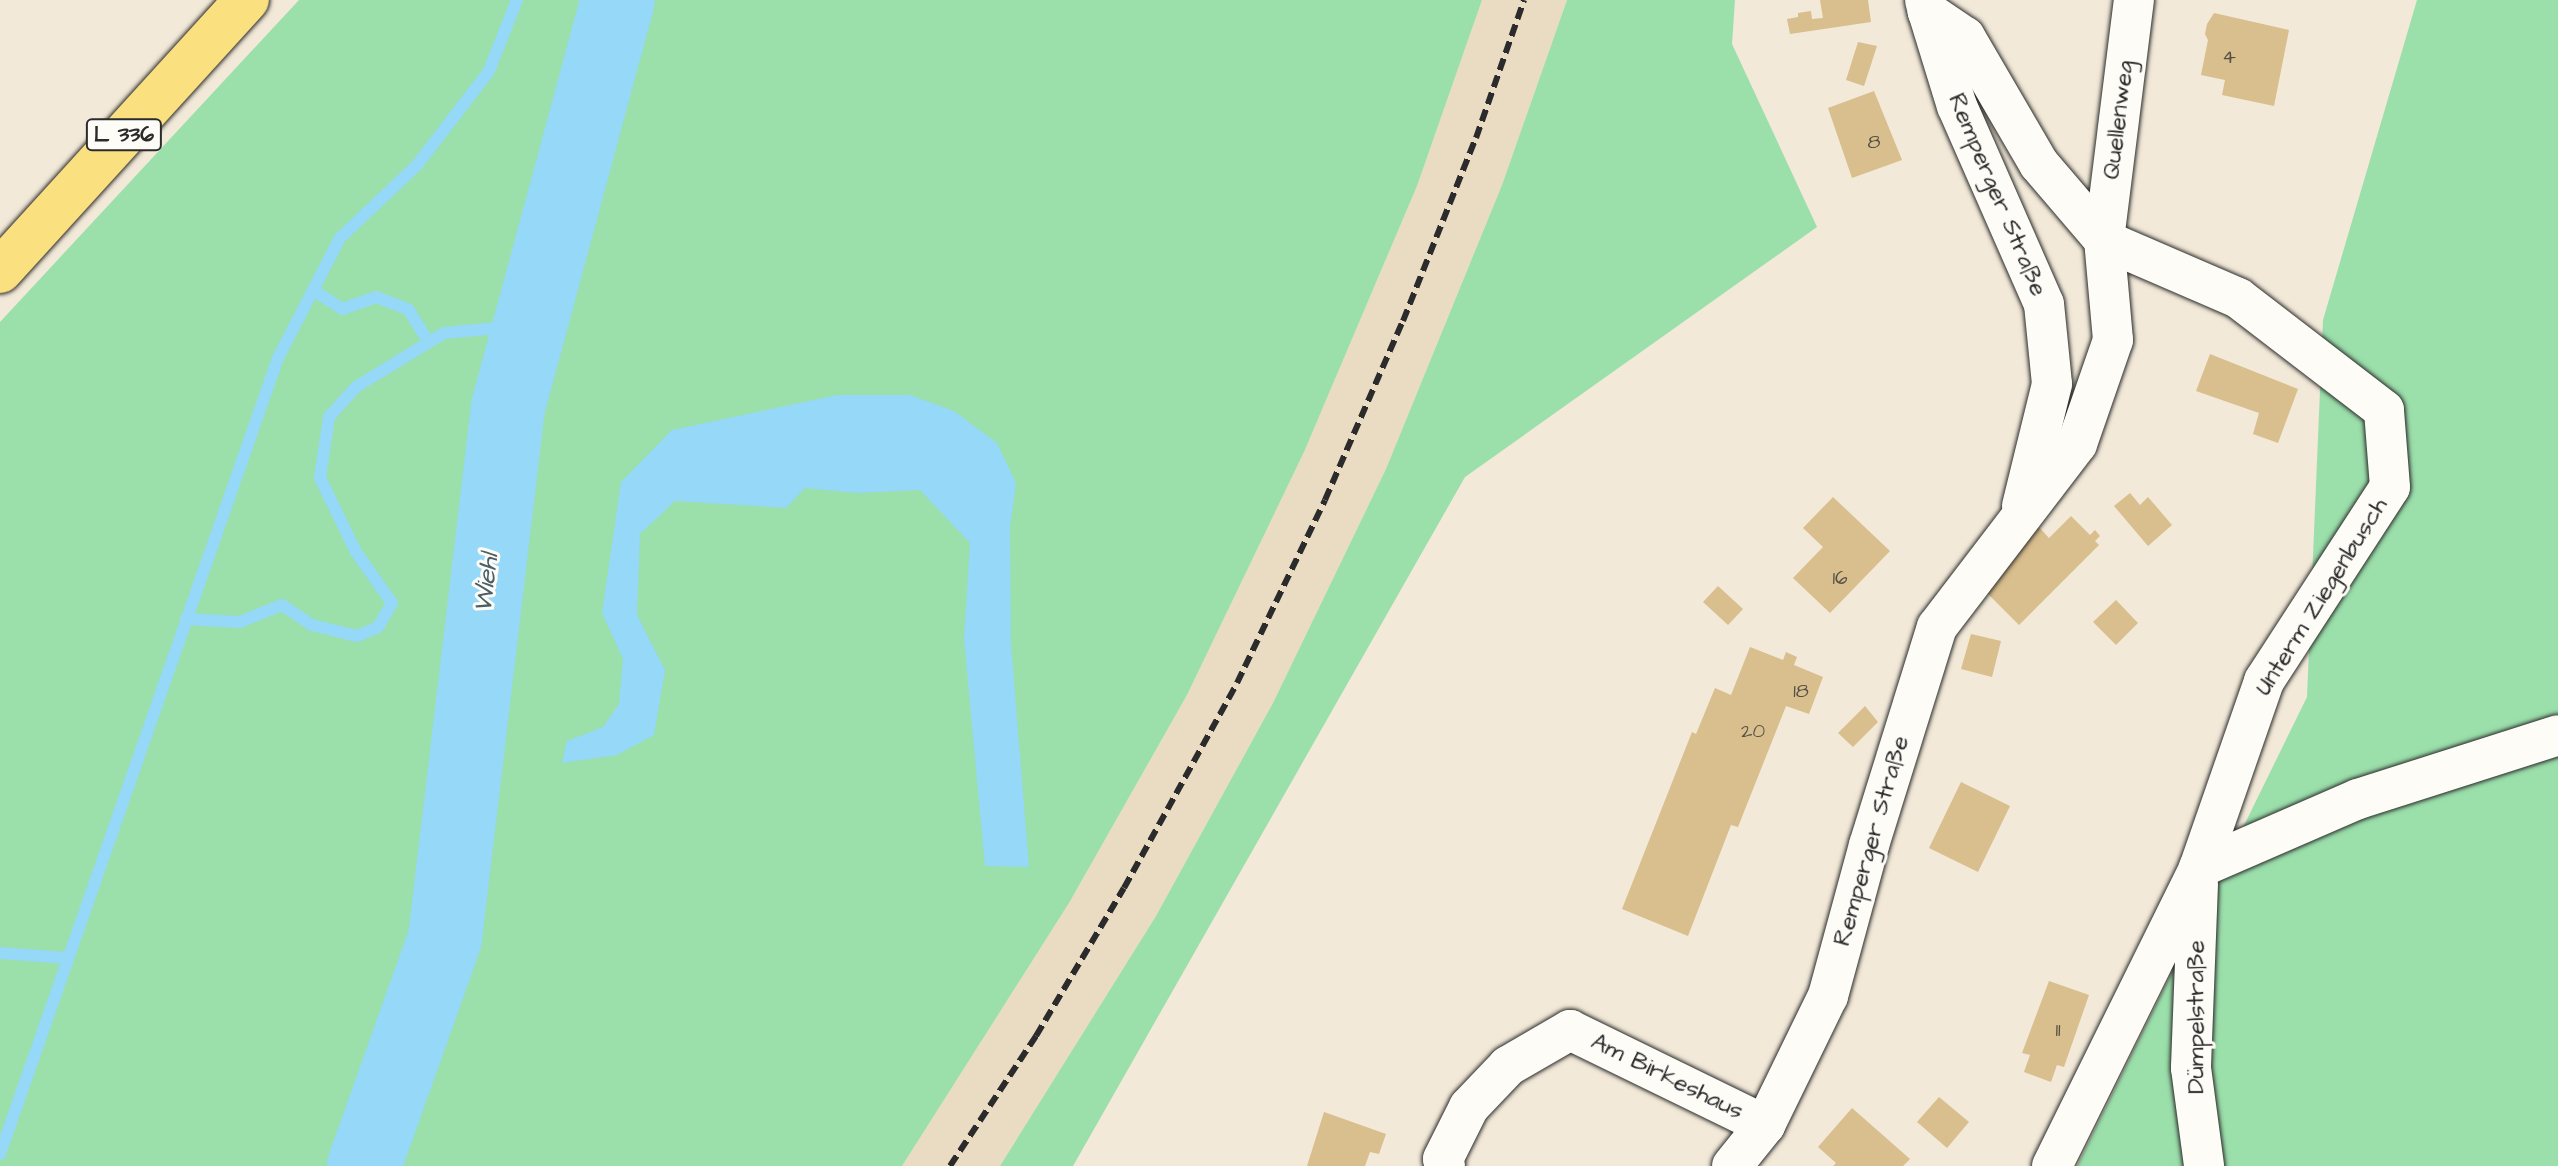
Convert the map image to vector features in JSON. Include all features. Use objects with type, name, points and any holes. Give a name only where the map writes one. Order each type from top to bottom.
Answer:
[{"type":"main road","name":"L 336","points":[[0,271],[247,0]]},
{"type":"street","name":"Quellenweg","points":[[2104,240],[2134,0]]},
{"type":"street","name":"Remperger Straße","points":[[1732,1166],[1765,1125],[1828,996],[1869,845],[1937,627],[2077,444],[2113,340],[2104,240],[2039,164],[1965,37],[1927,6]]},
{"type":"street","name":"Remperger Straße","points":[[1927,6],[1957,106],[2044,304],[2052,384],[2018,521]]},
{"type":"street","name":"Unterm Ziegenbusch","points":[[2052,1166],[2199,868],[2264,681],[2390,487],[2384,410],[2238,298],[2104,240]]},
{"type":"street","points":[[2199,868],[2358,799],[2558,735]]},
{"type":"street","name":"Dümpelstraße","points":[[2199,868],[2191,1068],[2204,1166]]},
{"type":"street","name":"Am Birkeshaus","points":[[1445,1166],[1443,1159],[1469,1107],[1508,1066],[1570,1030],[1765,1125]]},
{"type":"shaded area","points":[[1482,0],[1567,0],[1502,185],[1386,469],[1273,703],[1156,916],[1000,1166],[902,1166],[1069,903],[1187,695],[1304,452],[1417,186]]},
{"type":"green space","points":[[299,0],[1482,0],[1417,186],[1304,452],[1187,695],[1069,903],[902,1166],[0,1166],[0,322]]},
{"type":"green space","points":[[1567,0],[1735,0],[1732,44],[1817,227],[1465,477],[1073,1166],[1000,1166],[1156,916],[1273,703],[1386,469],[1502,185]]},
{"type":"green space","points":[[2417,0],[2558,0],[2558,1166],[2077,1166],[2307,697],[2323,320]]},
{"type":"water","points":[[837,395],[910,395],[954,411],[997,443],[1016,483],[1010,527],[1011,644],[1029,867],[985,866],[964,639],[970,543],[920,490],[857,493],[805,488],[786,508],[675,501],[640,534],[637,615],[665,670],[654,735],[617,755],[562,763],[567,741],[603,727],[619,704],[623,659],[602,613],[621,482],[672,430]]},
{"type":"building","points":[[1820,0],[1868,0],[1871,22],[1790,34],[1787,19],[1798,17],[1798,13],[1811,11],[1812,19],[1823,18]]},
{"type":"building","points":[[2214,13],[2289,30],[2274,106],[2222,95],[2225,80],[2201,75],[2208,40],[2205,34],[2207,24]]},
{"type":"building","points":[[1858,42],[1877,46],[1864,86],[1846,80]]},
{"type":"building","points":[[1874,91],[1902,160],[1852,178],[1828,108]]},
{"type":"building","points":[[2210,354],[2298,389],[2278,443],[2253,434],[2259,413],[2196,391]]},
{"type":"building","points":[[2130,493],[2140,505],[2148,497],[2172,525],[2148,546],[2114,506]]},
{"type":"building","points":[[1833,497],[1890,551],[1830,613],[1793,578],[1823,547],[1803,528]]},
{"type":"building","points":[[2071,516],[2090,535],[2095,530],[2100,536],[2095,541],[2099,545],[2019,625],[1978,584],[2037,525],[2049,538]]},
{"type":"building","points":[[1718,586],[1743,609],[1728,625],[1703,602]]},
{"type":"building","points":[[2116,600],[2138,623],[2116,645],[2093,622]]},
{"type":"building","points":[[1971,634],[2001,641],[1992,677],[1961,669]]},
{"type":"building","points":[[1750,647],[1783,660],[1786,652],[1797,657],[1794,665],[1823,677],[1809,714],[1786,706],[1738,827],[1731,825],[1688,936],[1622,909],[1692,732],[1696,734],[1715,688],[1731,695]]},
{"type":"building","points":[[1865,706],[1878,722],[1853,747],[1838,733]]},
{"type":"building","points":[[1961,782],[2010,806],[1978,872],[1929,848]]},
{"type":"building","points":[[2049,981],[2089,995],[2064,1067],[2057,1065],[2051,1082],[2024,1072],[2030,1055],[2022,1053]]},
{"type":"building","points":[[1939,1097],[1969,1122],[1947,1148],[1917,1122]]},
{"type":"building","points":[[1852,1108],[1910,1159],[1903,1166],[1833,1166],[1836,1163],[1818,1147]]},
{"type":"building","points":[[1324,1112],[1386,1134],[1379,1154],[1370,1152],[1365,1166],[1307,1166]]},
{"type":"waterway","points":[[0,1154],[278,358],[340,238],[417,165],[489,71],[517,0]]},
{"type":"waterway","name":"Wiehl","points":[[364,1166],[445,938],[508,407],[618,0]]},
{"type":"waterway","points":[[313,290],[342,309],[376,297],[408,309],[429,342]]},
{"type":"waterway","points":[[186,619],[240,622],[282,605],[312,625],[357,636],[378,627],[392,603],[356,552],[320,478],[329,417],[356,387],[444,333],[531,325]]},
{"type":"waterway","points":[[0,953],[67,958]]},
{"type":"railway","points":[[950,1166],[1036,1036],[1124,888],[1237,683],[1325,500],[1403,321],[1476,138],[1524,0]]}]
